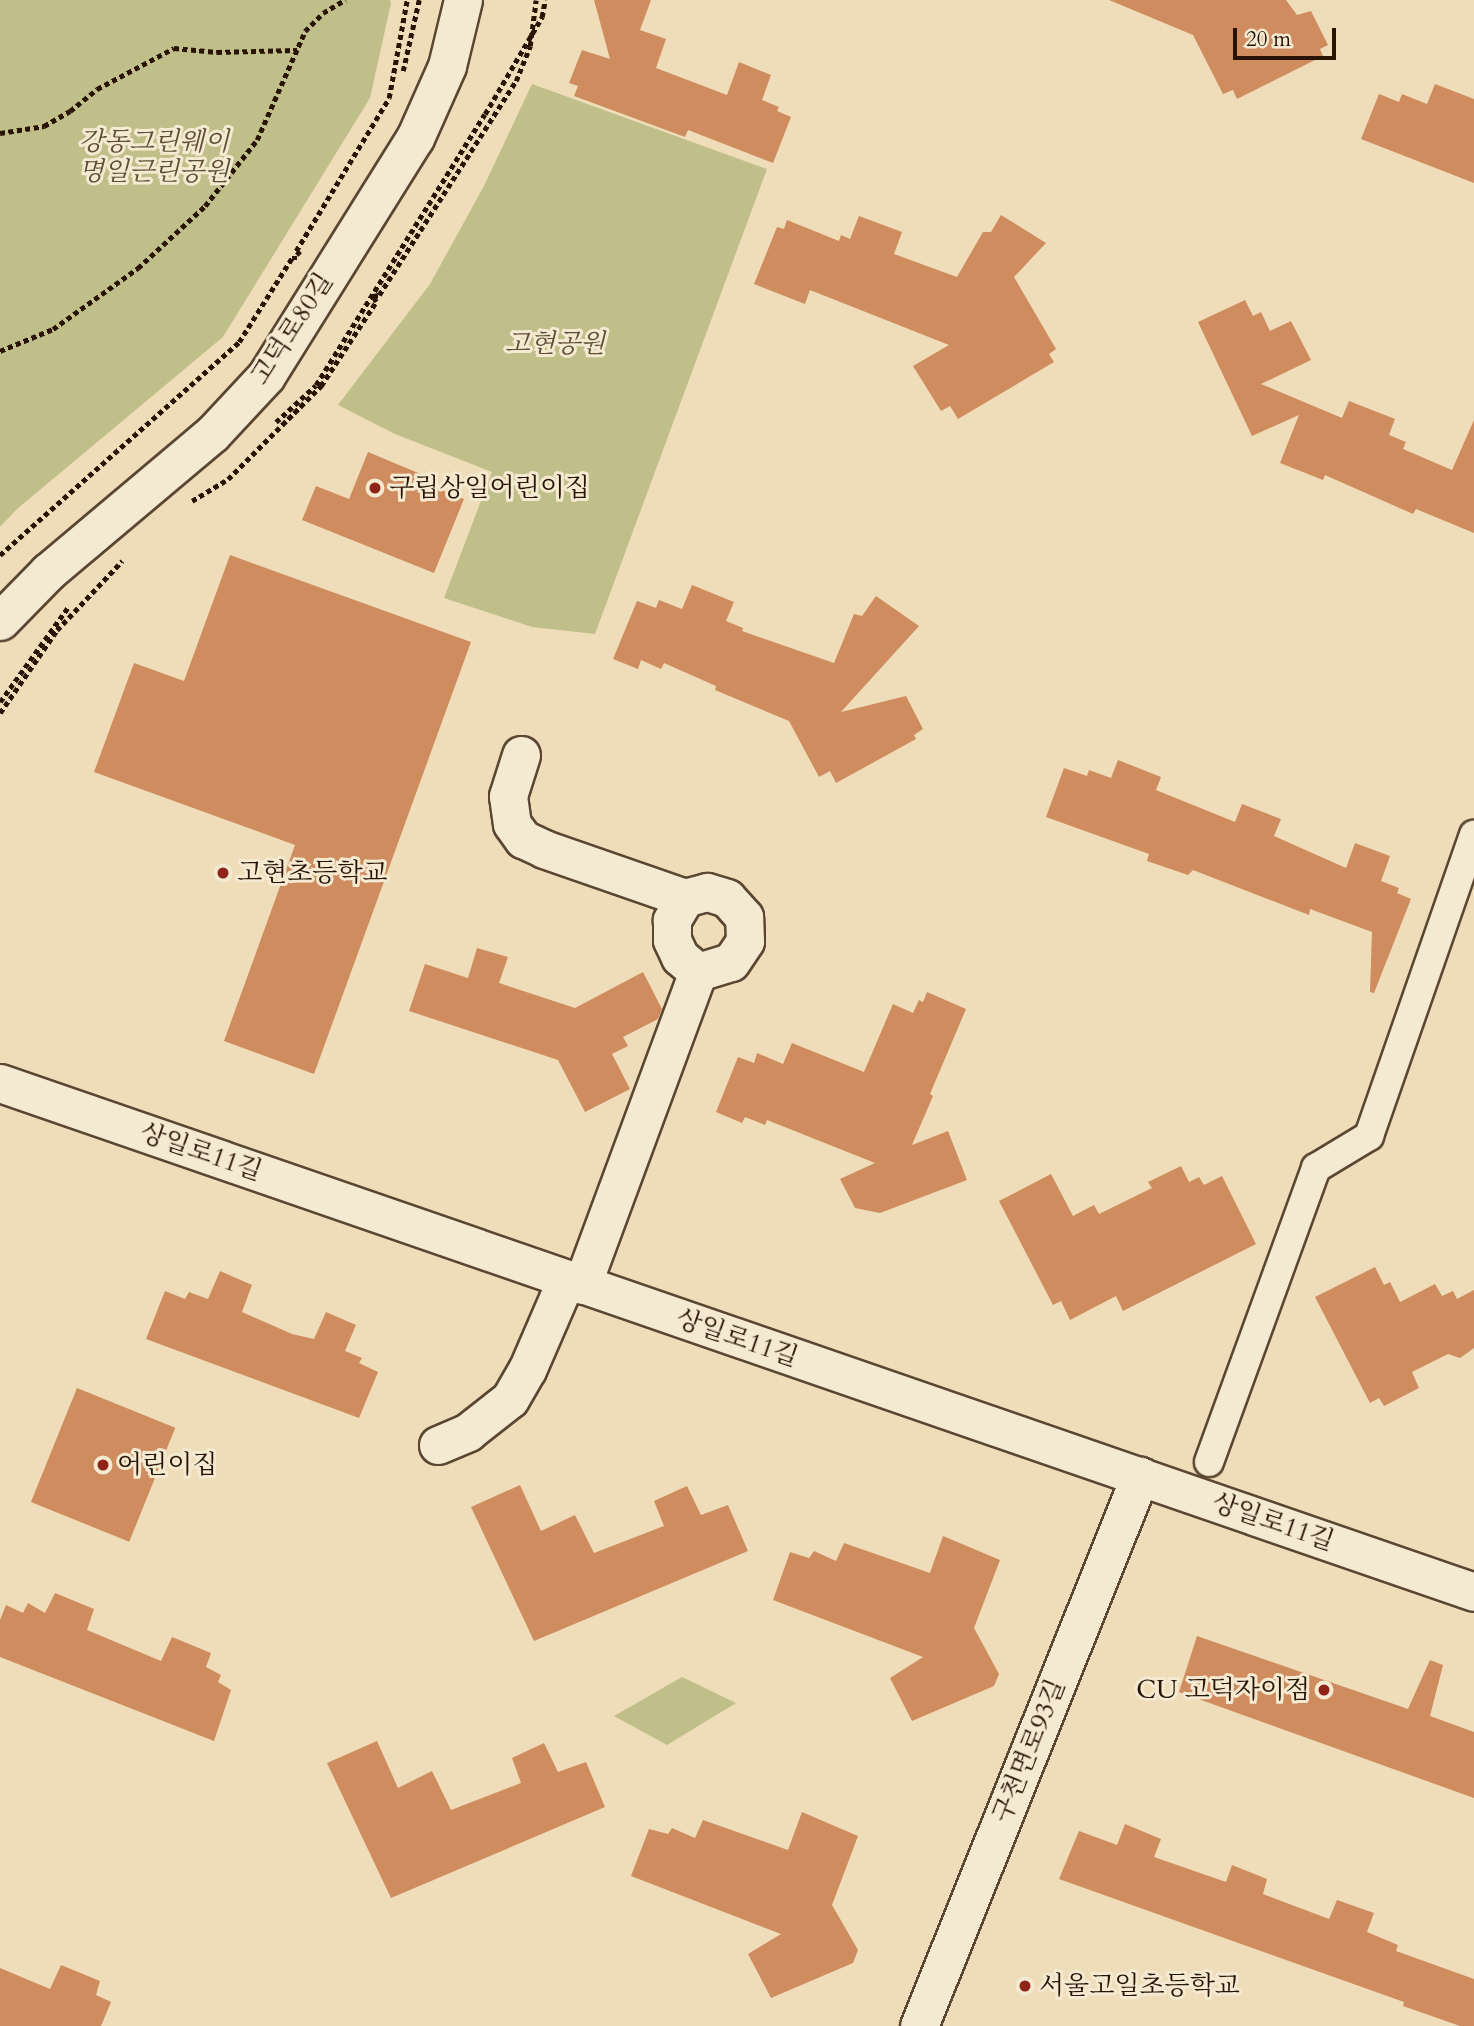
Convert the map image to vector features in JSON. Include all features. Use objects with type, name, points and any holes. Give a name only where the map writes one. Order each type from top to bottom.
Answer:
[{"type":"street","name":"고덕로80길","points":[[0,621],[48,572],[212,434],[265,376],[415,138],[447,66],[463,0]]},
{"type":"street","points":[[521,755],[508,796],[512,824],[523,839],[544,849],[685,898],[707,892],[727,898],[744,918],[745,941],[731,962],[698,972]]},
{"type":"street","points":[[1209,1462],[1316,1168],[1369,1136],[1474,835]]},
{"type":"street","points":[[685,898],[672,920],[672,940],[680,957],[698,972]]},
{"type":"street","points":[[438,1445],[468,1432],[510,1399],[527,1370],[574,1282],[698,972]]},
{"type":"street","name":"상일로11길","points":[[0,1083],[1474,1592]]},
{"type":"street","name":"구천면로93길","points":[[919,2026],[1140,1476]]},
{"type":"path","points":[[0,351],[53,329],[138,268],[205,206],[257,140],[305,31],[323,13],[345,0]]},
{"type":"path","points":[[303,258],[296,251],[388,98],[407,0]]},
{"type":"path","points":[[401,79],[419,0]]},
{"type":"path","points":[[0,133],[44,126],[70,111],[97,89],[173,48],[216,52],[297,50]]},
{"type":"path","points":[[394,104],[398,92]]},
{"type":"path","points":[[343,188],[369,146]]},
{"type":"path","points":[[296,270],[309,247]]},
{"type":"path","points":[[0,555],[239,342],[292,258],[303,258]]},
{"type":"green space","name":"강동그린웨이 명일근린공원","points":[[0,0],[390,0],[391,3],[370,98],[223,337],[17,509],[0,527]]},
{"type":"green space","name":"고현공원","points":[[532,84],[767,169],[595,634],[532,627],[444,598],[492,472],[395,434],[338,405],[430,284],[484,186]]},
{"type":"green space","points":[[682,1677],[736,1703],[667,1745],[614,1716]]},
{"type":"building","points":[[594,0],[651,0],[640,30],[666,39],[656,68],[727,95],[739,62],[771,75],[762,100],[779,107],[777,111],[791,117],[773,163],[688,130],[685,137],[574,96],[578,86],[569,83],[582,50],[610,59]]},
{"type":"building","points":[[1109,0],[1286,0],[1297,15],[1311,11],[1328,45],[1320,49],[1323,56],[1237,99],[1233,90],[1223,94],[1193,35]]},
{"type":"building","points":[[1435,84],[1474,99],[1474,183],[1361,139],[1379,94],[1399,102],[1402,94],[1427,104]]},
{"type":"building","points":[[1001,215],[1046,243],[1014,277],[1056,349],[1049,354],[1054,362],[958,419],[950,406],[941,411],[913,366],[949,345],[810,290],[805,304],[754,284],[777,227],[784,229],[787,220],[839,241],[841,235],[850,239],[859,216],[902,232],[894,254],[957,277],[983,232],[991,232]]},
{"type":"building","points":[[1245,300],[1253,316],[1261,312],[1270,331],[1291,321],[1311,360],[1261,384],[1342,418],[1349,401],[1395,419],[1389,435],[1406,442],[1403,449],[1452,470],[1474,420],[1474,533],[1416,509],[1413,514],[1325,475],[1323,480],[1280,463],[1299,415],[1252,436],[1198,322]]},
{"type":"building","name":"구립상일어린이집","points":[[368,452],[435,480],[432,486],[464,499],[434,573],[302,520],[316,486],[349,499]]},
{"type":"building","name":"고현초등학교","points":[[230,555],[471,642],[314,1074],[224,1041],[295,845],[94,772],[134,663],[184,681]]},
{"type":"building","points":[[692,585],[734,602],[726,621],[743,628],[742,631],[834,663],[854,614],[862,616],[876,596],[919,626],[841,712],[906,696],[923,729],[914,735],[916,739],[836,783],[830,771],[819,777],[789,721],[715,690],[716,686],[664,663],[661,669],[641,660],[638,669],[613,659],[637,601],[656,608],[659,600],[682,609]]},
{"type":"building","points":[[1118,760],[1161,777],[1156,790],[1235,822],[1242,804],[1281,819],[1274,836],[1346,868],[1355,843],[1390,856],[1381,881],[1399,888],[1397,893],[1411,899],[1374,993],[1370,992],[1372,932],[1310,909],[1309,915],[1193,870],[1188,875],[1147,861],[1149,854],[1046,817],[1064,768],[1087,776],[1089,770],[1111,778]]},
{"type":"building","points":[[477,948],[508,957],[499,983],[575,1008],[643,972],[662,1009],[658,1019],[623,1037],[628,1046],[612,1054],[630,1089],[585,1112],[558,1060],[409,1011],[425,964],[468,978]]},
{"type":"building","points":[[927,992],[966,1009],[912,1145],[948,1131],[967,1180],[880,1213],[855,1208],[840,1179],[875,1163],[767,1120],[765,1125],[745,1117],[742,1123],[716,1112],[738,1057],[754,1063],[757,1053],[783,1064],[792,1043],[864,1072],[893,1004],[913,1013],[919,1000],[923,1002]]},
{"type":"building","points":[[1181,1166],[1189,1182],[1199,1177],[1204,1185],[1222,1176],[1256,1244],[1123,1311],[1116,1296],[1070,1320],[1061,1301],[1053,1305],[999,1201],[1051,1174],[1073,1216],[1094,1205],[1099,1214],[1152,1188],[1148,1182]]},
{"type":"building","points":[[1375,1267],[1384,1285],[1390,1282],[1400,1302],[1435,1284],[1442,1296],[1453,1291],[1457,1299],[1474,1290],[1474,1348],[1460,1358],[1448,1354],[1412,1372],[1419,1388],[1384,1406],[1379,1398],[1370,1403],[1315,1297]]},
{"type":"building","points":[[220,1271],[252,1285],[242,1312],[292,1334],[314,1339],[326,1312],[356,1325],[345,1351],[362,1358],[359,1363],[378,1372],[359,1418],[146,1339],[165,1291],[185,1299],[189,1292],[208,1299]]},
{"type":"building","name":"어린이집","points":[[77,1388],[175,1428],[129,1542],[31,1502]]},
{"type":"building","points":[[520,1485],[541,1531],[575,1515],[594,1553],[664,1526],[654,1501],[687,1486],[701,1515],[728,1505],[748,1551],[534,1641],[471,1507]]},
{"type":"building","points":[[943,1536],[1000,1560],[974,1628],[999,1674],[994,1686],[912,1721],[890,1678],[923,1657],[773,1600],[790,1552],[809,1558],[814,1551],[836,1561],[844,1543],[930,1573]]},
{"type":"building","points":[[55,1593],[94,1609],[87,1630],[161,1661],[172,1637],[211,1653],[206,1667],[221,1675],[218,1682],[231,1690],[214,1741],[0,1657],[0,1620],[6,1605],[23,1613],[28,1603],[45,1613]]},
{"type":"building","points":[[1197,1636],[1408,1709],[1430,1660],[1443,1665],[1430,1716],[1474,1732],[1474,1798],[1179,1692]]},
{"type":"building","points":[[377,1741],[398,1788],[432,1771],[451,1810],[521,1783],[512,1758],[544,1743],[558,1772],[586,1762],[605,1807],[391,1898],[327,1763]]},
{"type":"building","points":[[802,1812],[858,1836],[832,1905],[858,1950],[853,1963],[771,1998],[748,1954],[781,1934],[631,1876],[649,1829],[668,1834],[672,1828],[695,1838],[703,1820],[788,1850]]},
{"type":"building","points":[[1125,1824],[1161,1839],[1154,1857],[1226,1882],[1232,1865],[1267,1879],[1263,1894],[1329,1919],[1337,1900],[1374,1913],[1367,1932],[1398,1945],[1396,1951],[1474,1979],[1474,2026],[1460,2026],[1403,2006],[1404,2002],[1059,1879],[1079,1831],[1117,1845]]},
{"type":"building","points":[[61,1965],[100,1981],[96,1995],[111,2002],[101,2026],[0,2026],[0,1968],[50,1989]]},
{"type":"place","name":"구립상일어린이집","points":[[375,488]]},
{"type":"place","name":"고현초등학교","points":[[223,873]]},
{"type":"place","name":"어린이집","points":[[103,1465]]},
{"type":"place","name":"CU 고덕자이점","points":[[1324,1690]]},
{"type":"place","name":"서울고일초등학교","points":[[1025,1986]]}]
